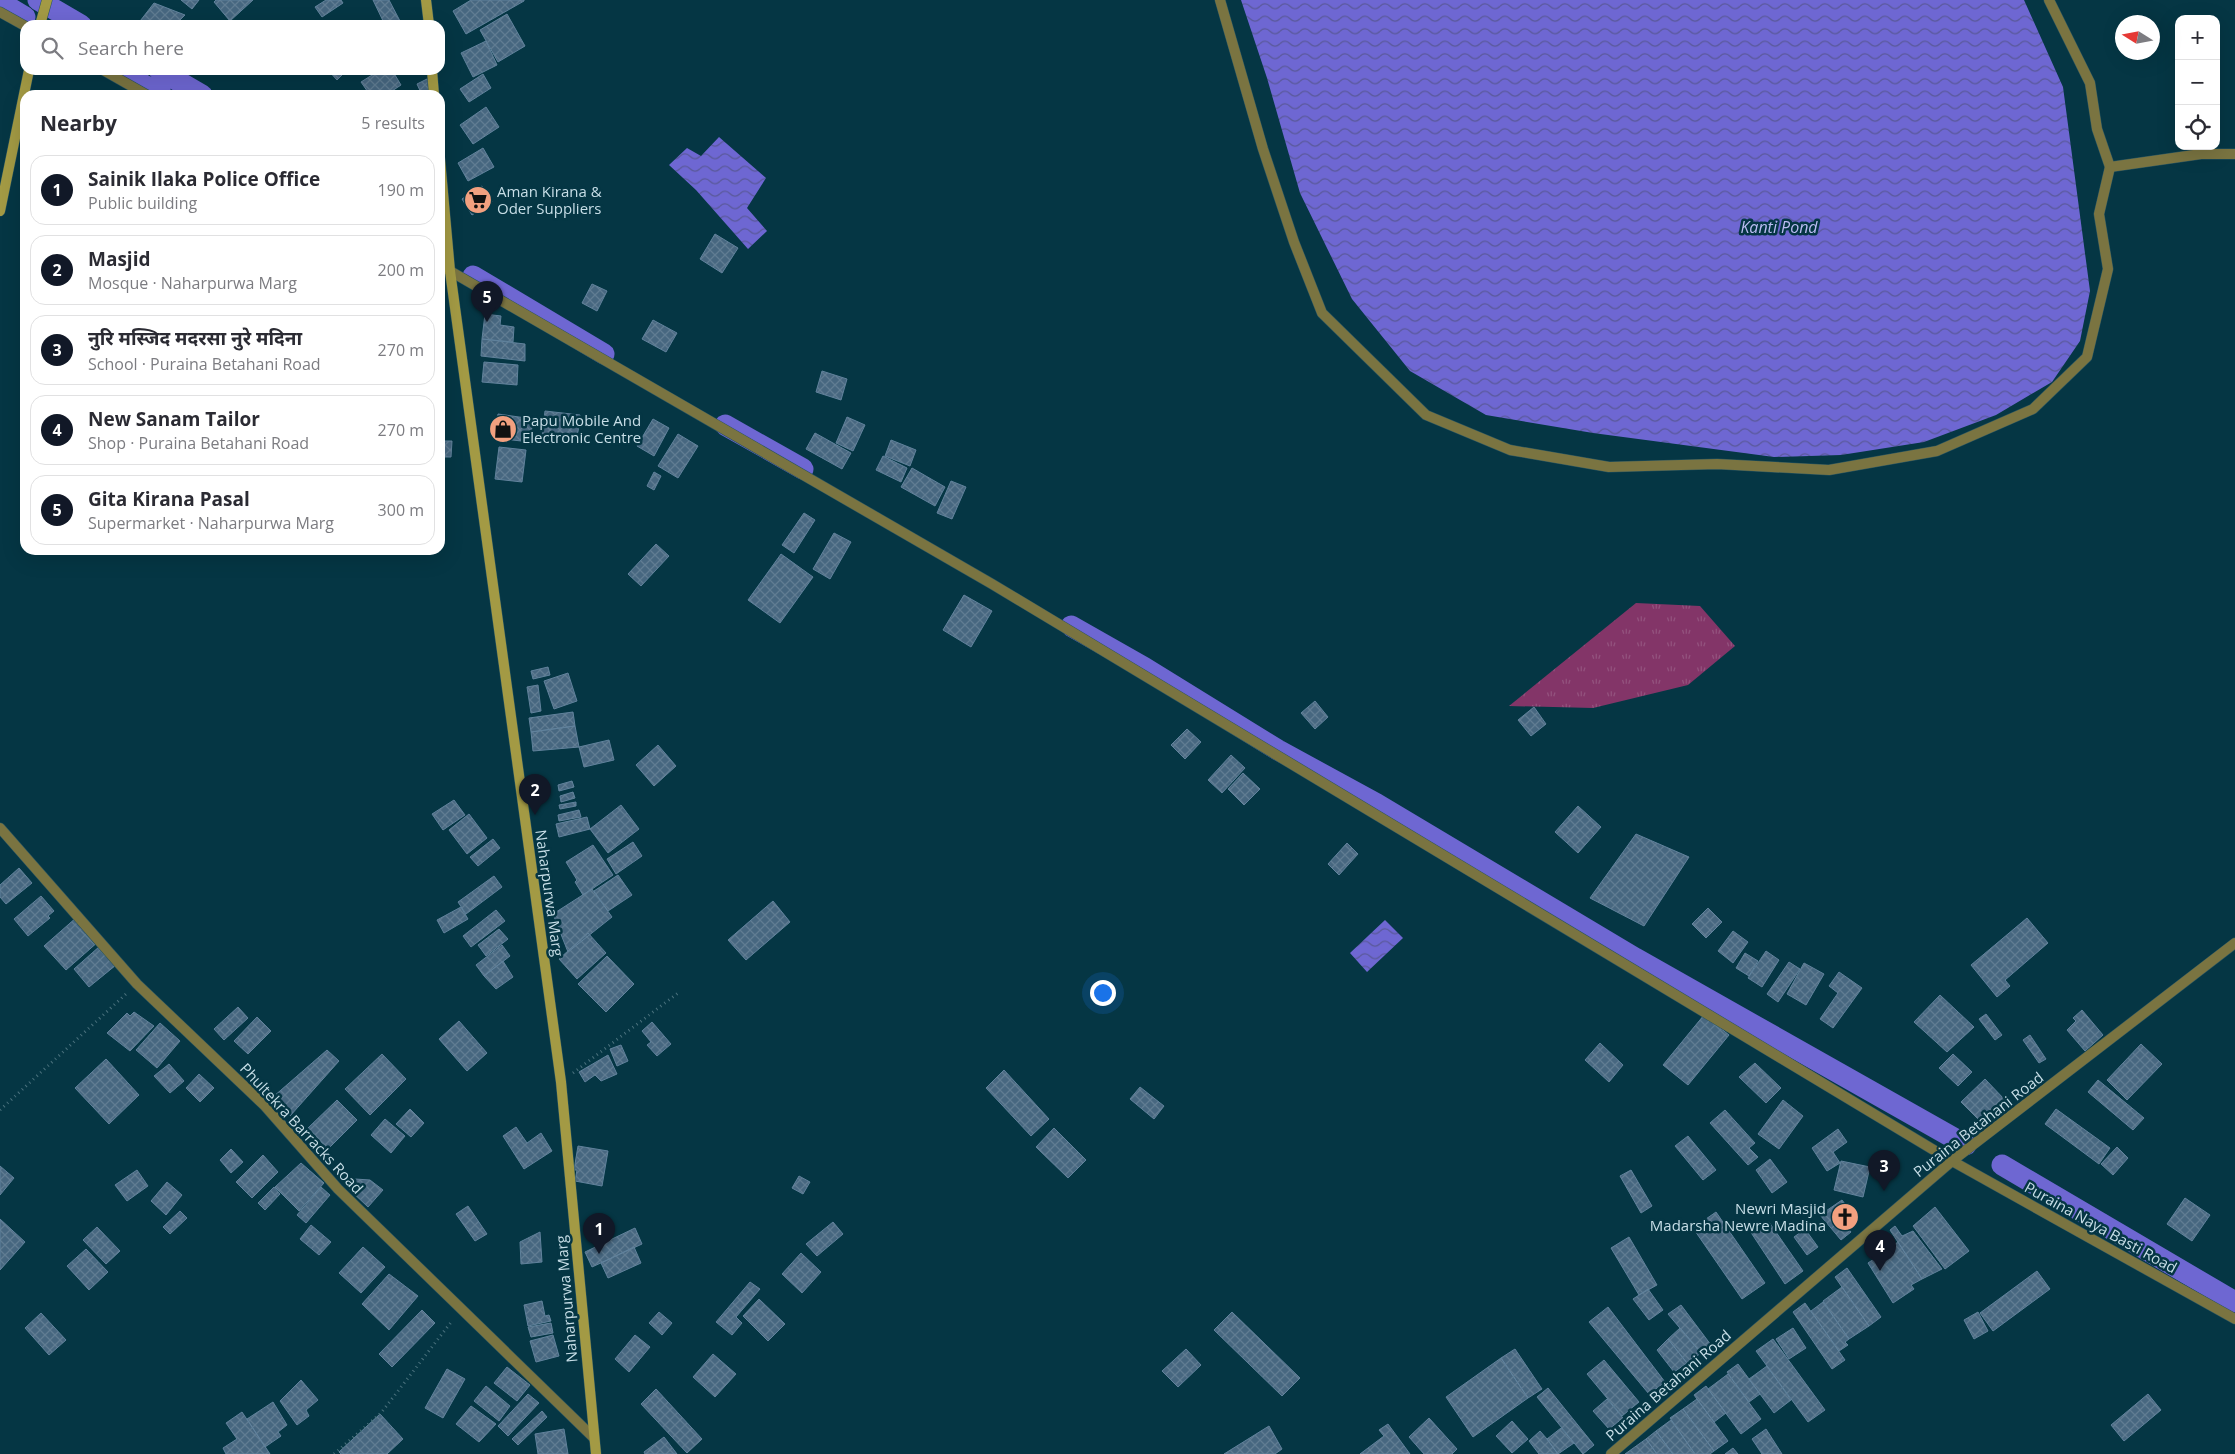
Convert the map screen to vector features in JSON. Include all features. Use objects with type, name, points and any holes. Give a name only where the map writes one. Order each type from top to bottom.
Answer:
[{"type":"main road","points":[[41,20],[47,0]]},
{"type":"main road","points":[[426,0],[428,20]]},
{"type":"main road","points":[[25,90],[28,75]]},
{"type":"main road","points":[[432,75],[434,90]]},
{"type":"main road","points":[[0,211],[20,114]]},
{"type":"main road","name":"Naharpurwa Marg","points":[[445,216],[450,271],[561,1082],[596,1454]]},
{"type":"street","points":[[1220,0],[1266,158],[1294,242],[1322,313],[1426,415],[1510,450],[1609,467],[1718,464],[1829,470],[1937,451],[2033,409],[2087,357],[2108,268],[2099,214],[2110,167],[2097,129],[2090,83],[2049,0]]},
{"type":"street","points":[[0,12],[20,23]]},
{"type":"street","points":[[112,75],[138,90]]},
{"type":"street","points":[[2110,167],[2201,154],[2235,154]]},
{"type":"street","name":"Puraina Naya Basti Road","points":[[445,268],[1000,589],[1952,1161],[2235,1319]]},
{"type":"street","name":"Phultekra Barracks Road","points":[[0,828],[138,984],[265,1106],[338,1189],[594,1438]]},
{"type":"street","name":"Puraina Betahani Road","points":[[1611,1454],[1952,1161],[2235,943]]},
{"type":"path","points":[[0,1110],[138,984]]},
{"type":"path","points":[[561,1082],[678,993]]},
{"type":"path","points":[[334,1454],[381,1413],[461,1308]]},
{"type":"green space","points":[[1636,603],[1700,606],[1735,646],[1688,685],[1593,708],[1509,706]]},
{"type":"water","name":"Kanti Pond","points":[[1241,0],[2024,0],[2063,87],[2090,291],[2080,341],[2052,382],[1996,415],[1924,442],[1841,455],[1774,457],[1593,433],[1486,415],[1410,371],[1352,299],[1300,193],[1267,78]]},
{"type":"water","points":[[719,137],[766,178],[747,208],[767,231],[748,249],[696,190],[669,165],[687,148],[701,156]]},
{"type":"water","points":[[1385,920],[1403,938],[1367,972],[1350,953]]},
{"type":"building","points":[[181,0],[199,0],[192,9]]},
{"type":"building","points":[[216,0],[253,0],[231,20],[214,2]]},
{"type":"building","points":[[326,0],[341,0],[343,3],[322,17],[315,7]]},
{"type":"building","points":[[373,0],[389,0],[399,20],[383,20]]},
{"type":"building","points":[[471,0],[524,1],[466,34],[453,11]]},
{"type":"building","points":[[154,3],[185,15],[180,20],[141,20]]},
{"type":"building","points":[[507,14],[525,46],[498,62],[480,30]]},
{"type":"building","points":[[486,41],[497,65],[473,77],[461,53]]},
{"type":"building","points":[[483,74],[491,88],[469,102],[460,89]]},
{"type":"building","points":[[332,75],[342,75],[337,80]]},
{"type":"building","points":[[372,75],[395,75],[401,85],[394,90],[367,90],[361,82]]},
{"type":"building","points":[[427,79],[433,90],[420,90],[417,84]]},
{"type":"building","points":[[486,107],[499,127],[473,144],[460,125]]},
{"type":"building","points":[[483,148],[494,167],[468,181],[458,163]]},
{"type":"building","points":[[482,186],[492,202],[472,215],[462,199]]},
{"type":"building","points":[[715,234],[738,248],[722,273],[700,259]]},
{"type":"building","points":[[592,284],[607,291],[597,311],[582,303]]},
{"type":"building","points":[[485,314],[501,316],[500,325],[514,327],[513,342],[482,339]]},
{"type":"building","points":[[653,320],[677,333],[666,352],[642,339]]},
{"type":"building","points":[[482,339],[525,344],[525,361],[481,356]]},
{"type":"building","points":[[484,362],[518,365],[517,385],[482,382]]},
{"type":"building","points":[[822,371],[847,379],[841,400],[816,392]]},
{"type":"building","points":[[545,411],[580,415],[577,440],[542,436]]},
{"type":"building","points":[[498,414],[533,419],[530,442],[495,438]]},
{"type":"building","points":[[847,417],[865,425],[853,451],[836,443]]},
{"type":"building","points":[[653,419],[669,428],[654,456],[637,446]]},
{"type":"building","points":[[815,433],[851,453],[842,469],[806,449]]},
{"type":"building","points":[[678,434],[698,446],[678,478],[658,466]]},
{"type":"building","points":[[891,440],[916,450],[910,466],[885,456]]},
{"type":"building","points":[[445,441],[452,441],[451,457],[445,457]]},
{"type":"building","points":[[499,447],[526,450],[522,482],[495,479]]},
{"type":"building","points":[[883,456],[907,468],[901,482],[876,470]]},
{"type":"building","points":[[912,468],[945,487],[935,506],[901,487]]},
{"type":"building","points":[[654,472],[661,476],[654,490],[647,486]]},
{"type":"building","points":[[951,481],[966,487],[952,519],[937,513]]},
{"type":"building","points":[[804,513],[815,520],[794,553],[782,545]]},
{"type":"building","points":[[834,533],[851,542],[830,579],[813,569]]},
{"type":"building","points":[[656,544],[669,556],[641,586],[628,574]]},
{"type":"building","points":[[781,554],[813,577],[780,623],[748,600]]},
{"type":"building","points":[[964,595],[992,611],[971,647],[943,630]]},
{"type":"building","points":[[548,667],[550,675],[533,679],[531,671]]},
{"type":"building","points":[[568,673],[577,701],[554,709],[544,681]]},
{"type":"building","points":[[538,685],[541,711],[531,713],[527,687]]},
{"type":"building","points":[[1315,701],[1328,717],[1315,729],[1301,713]]},
{"type":"building","points":[[1534,707],[1546,724],[1531,736],[1518,720]]},
{"type":"building","points":[[573,712],[575,726],[531,732],[529,718]]},
{"type":"building","points":[[575,726],[579,747],[533,751],[531,732]]},
{"type":"building","points":[[1187,729],[1201,742],[1185,759],[1171,745]]},
{"type":"building","points":[[609,740],[614,760],[584,767],[579,747]]},
{"type":"building","points":[[658,745],[676,766],[654,786],[636,765]]},
{"type":"building","points":[[1231,755],[1245,768],[1222,793],[1208,780]]},
{"type":"building","points":[[1243,773],[1260,789],[1244,805],[1228,789]]},
{"type":"building","points":[[572,781],[574,787],[559,791],[558,785]]},
{"type":"building","points":[[573,792],[575,798],[561,802],[560,796]]},
{"type":"building","points":[[454,800],[465,815],[443,830],[432,814]]},
{"type":"building","points":[[576,802],[576,806],[560,809],[559,805]]},
{"type":"building","points":[[621,805],[639,829],[608,853],[590,829]]},
{"type":"building","points":[[1578,806],[1601,827],[1578,853],[1555,832]]},
{"type":"building","points":[[579,810],[581,817],[559,821],[558,815]]},
{"type":"building","points":[[469,814],[487,838],[467,854],[449,830]]},
{"type":"building","points":[[587,817],[590,829],[559,837],[556,824]]},
{"type":"building","points":[[1636,834],[1689,857],[1644,926],[1590,898]]},
{"type":"building","points":[[493,839],[500,848],[478,866],[470,857]]},
{"type":"building","points":[[633,842],[642,856],[616,874],[607,859]]},
{"type":"building","points":[[1347,843],[1358,854],[1339,875],[1328,864]]},
{"type":"building","points":[[593,845],[613,875],[583,895],[575,882],[577,880],[566,862]]},
{"type":"building","points":[[19,868],[32,883],[6,904],[0,897],[0,885]]},
{"type":"building","points":[[618,875],[632,895],[608,911],[594,891]]},
{"type":"building","points":[[494,876],[502,887],[466,914],[458,902]]},
{"type":"building","points":[[592,889],[612,917],[568,952],[553,914]]},
{"type":"building","points":[[41,896],[54,911],[48,916],[50,918],[28,936],[14,919]]},
{"type":"building","points":[[773,901],[790,922],[746,960],[728,940]]},
{"type":"building","points":[[461,907],[468,919],[444,933],[437,920]]},
{"type":"building","points":[[1708,908],[1722,922],[1706,938],[1692,924]]},
{"type":"building","points":[[496,910],[505,921],[471,947],[463,936]]},
{"type":"building","points":[[77,917],[99,941],[66,970],[44,946]]},
{"type":"building","points":[[2027,918],[2048,943],[2005,980],[2010,986],[1997,997],[1971,965]]},
{"type":"building","points":[[499,929],[508,939],[486,956],[478,945]]},
{"type":"building","points":[[1733,931],[1748,942],[1733,963],[1718,951]]},
{"type":"building","points":[[588,933],[606,953],[577,979],[559,959]]},
{"type":"building","points":[[502,945],[510,956],[484,976],[476,965]]},
{"type":"building","points":[[100,946],[116,965],[89,987],[74,969]]},
{"type":"building","points":[[1766,951],[1779,960],[1762,987],[1748,978]]},
{"type":"building","points":[[1745,953],[1758,961],[1749,976],[1736,968]]},
{"type":"building","points":[[607,956],[634,984],[606,1012],[578,984]]},
{"type":"building","points":[[503,961],[513,977],[496,989],[484,976]]},
{"type":"building","points":[[1789,962],[1800,969],[1778,1002],[1767,994]]},
{"type":"building","points":[[1804,963],[1824,974],[1806,1005],[1787,994]]},
{"type":"building","points":[[1839,972],[1862,988],[1833,1028],[1820,1019],[1838,993],[1829,986]]},
{"type":"building","points":[[1940,995],[1974,1027],[1947,1052],[1914,1022]]},
{"type":"building","points":[[238,1007],[248,1018],[224,1040],[214,1029]]},
{"type":"building","points":[[2082,1010],[2103,1035],[2085,1051],[2067,1030],[2076,1021],[2073,1018]]},
{"type":"building","points":[[134,1012],[154,1026],[130,1051],[107,1033],[127,1013],[130,1016]]},
{"type":"building","points":[[1986,1014],[2002,1035],[1995,1040],[1979,1019]]},
{"type":"building","points":[[1704,1015],[1729,1035],[1688,1085],[1663,1065]]},
{"type":"building","points":[[257,1017],[271,1031],[248,1054],[234,1041]]},
{"type":"building","points":[[459,1021],[487,1053],[467,1071],[439,1039]]},
{"type":"building","points":[[652,1022],[671,1044],[657,1056],[647,1045],[651,1042],[642,1031]]},
{"type":"building","points":[[160,1023],[180,1041],[157,1068],[136,1050]]},
{"type":"building","points":[[2030,1035],[2046,1059],[2039,1063],[2023,1040]]},
{"type":"building","points":[[1600,1043],[1623,1065],[1609,1082],[1585,1060]]},
{"type":"building","points":[[2141,1044],[2162,1064],[2127,1100],[2107,1080]]},
{"type":"building","points":[[621,1045],[628,1061],[617,1066],[610,1049]]},
{"type":"building","points":[[327,1050],[339,1061],[290,1116],[273,1097]]},
{"type":"building","points":[[382,1054],[406,1079],[370,1115],[345,1089]]},
{"type":"building","points":[[1953,1054],[1972,1072],[1958,1086],[1939,1068]]},
{"type":"building","points":[[608,1055],[617,1074],[601,1081],[595,1075],[585,1082],[579,1072]]},
{"type":"building","points":[[106,1059],[139,1095],[109,1124],[75,1088]]},
{"type":"building","points":[[1755,1063],[1781,1088],[1766,1103],[1739,1077]]},
{"type":"building","points":[[169,1064],[184,1081],[170,1093],[154,1076]]},
{"type":"building","points":[[1004,1070],[1049,1119],[1031,1136],[986,1088]]},
{"type":"building","points":[[199,1074],[214,1088],[200,1102],[186,1088]]},
{"type":"building","points":[[1985,1079],[2005,1100],[1982,1123],[1961,1102]]},
{"type":"building","points":[[2098,1080],[2144,1118],[2133,1130],[2088,1092]]},
{"type":"building","points":[[1140,1087],[1164,1106],[1154,1119],[1130,1099]]},
{"type":"building","points":[[337,1100],[357,1120],[328,1149],[308,1128]]},
{"type":"building","points":[[1783,1100],[1803,1116],[1779,1149],[1758,1134]]},
{"type":"building","points":[[410,1109],[424,1123],[411,1137],[396,1124]]},
{"type":"building","points":[[2056,1109],[2110,1148],[2099,1164],[2045,1124]]},
{"type":"building","points":[[1725,1110],[1755,1143],[1749,1148],[1758,1157],[1748,1165],[1710,1123]]},
{"type":"building","points":[[385,1119],[405,1136],[391,1153],[371,1135]]},
{"type":"building","points":[[516,1127],[527,1143],[541,1133],[552,1151],[524,1169],[503,1136]]},
{"type":"building","points":[[1054,1128],[1086,1160],[1068,1178],[1036,1147]]},
{"type":"building","points":[[1838,1129],[1847,1142],[1833,1152],[1840,1163],[1827,1171],[1812,1148]]},
{"type":"building","points":[[1688,1136],[1716,1170],[1703,1180],[1675,1146]]},
{"type":"building","points":[[578,1146],[608,1151],[602,1186],[575,1181],[577,1170],[574,1170]]},
{"type":"building","points":[[2117,1147],[2128,1158],[2113,1175],[2101,1164]]},
{"type":"building","points":[[231,1149],[243,1162],[231,1173],[220,1160]]},
{"type":"building","points":[[263,1155],[278,1172],[252,1198],[236,1182]]},
{"type":"building","points":[[1770,1159],[1787,1182],[1772,1193],[1756,1170]]},
{"type":"building","points":[[1841,1161],[1870,1167],[1863,1197],[1834,1190]]},
{"type":"building","points":[[301,1163],[324,1183],[299,1211],[275,1187]]},
{"type":"building","points":[[0,1166],[14,1178],[0,1195]]},
{"type":"building","points":[[137,1170],[148,1186],[127,1201],[115,1185]]},
{"type":"building","points":[[1631,1170],[1652,1206],[1641,1213],[1620,1176]]},
{"type":"building","points":[[799,1176],[810,1182],[803,1194],[792,1188]]},
{"type":"building","points":[[355,1179],[370,1180],[383,1190],[368,1207],[348,1188]]},
{"type":"building","points":[[167,1182],[182,1195],[166,1215],[151,1201]]},
{"type":"building","points":[[274,1187],[280,1194],[265,1210],[258,1203]]},
{"type":"building","points":[[321,1187],[330,1195],[306,1223],[297,1215]]},
{"type":"building","points":[[2185,1198],[2210,1215],[2192,1241],[2167,1224]]},
{"type":"building","points":[[1842,1200],[1856,1219],[1846,1226],[1851,1232],[1841,1240],[1820,1215]]},
{"type":"building","points":[[468,1206],[487,1234],[475,1241],[456,1214]]},
{"type":"building","points":[[1935,1207],[1969,1251],[1945,1269],[1913,1226]]},
{"type":"building","points":[[180,1211],[187,1218],[170,1234],[163,1227]]},
{"type":"building","points":[[1716,1212],[1765,1283],[1742,1299],[1693,1228]]},
{"type":"building","points":[[0,1219],[25,1242],[0,1270]]},
{"type":"building","points":[[833,1222],[843,1234],[817,1256],[806,1244]]},
{"type":"building","points":[[1769,1222],[1803,1271],[1785,1284],[1750,1231]]},
{"type":"building","points":[[311,1225],[331,1242],[319,1255],[300,1239]]},
{"type":"building","points":[[1895,1226],[1902,1236],[1913,1231],[1942,1269],[1922,1279],[1890,1230]]},
{"type":"building","points":[[97,1227],[120,1251],[106,1264],[83,1240]]},
{"type":"building","points":[[635,1228],[642,1244],[592,1267],[585,1252]]},
{"type":"building","points":[[1805,1229],[1818,1247],[1807,1255],[1794,1237]]},
{"type":"building","points":[[540,1232],[542,1262],[521,1264],[520,1242]]},
{"type":"building","points":[[1629,1237],[1657,1285],[1639,1295],[1611,1248]]},
{"type":"building","points":[[1898,1242],[1922,1279],[1911,1285],[1914,1289],[1893,1303],[1868,1263]]},
{"type":"building","points":[[363,1247],[385,1267],[361,1293],[339,1273]]},
{"type":"building","points":[[634,1247],[641,1263],[608,1278],[601,1263]]},
{"type":"building","points":[[86,1249],[108,1272],[89,1290],[67,1266]]},
{"type":"building","points":[[801,1253],[821,1272],[802,1293],[782,1274]]},
{"type":"building","points":[[1847,1268],[1881,1317],[1869,1326],[1835,1277]]},
{"type":"building","points":[[2037,1271],[2050,1289],[1993,1331],[1980,1313]]},
{"type":"building","points":[[389,1274],[418,1296],[389,1330],[362,1304]]},
{"type":"building","points":[[750,1282],[760,1289],[736,1317],[742,1323],[732,1335],[716,1322]]},
{"type":"building","points":[[1842,1287],[1869,1326],[1849,1339],[1823,1301]]},
{"type":"building","points":[[1648,1289],[1663,1310],[1649,1320],[1633,1299]]},
{"type":"building","points":[[759,1299],[785,1324],[768,1341],[743,1316]]},
{"type":"building","points":[[542,1301],[545,1316],[549,1315],[551,1321],[528,1326],[524,1305]]},
{"type":"building","points":[[1823,1302],[1849,1339],[1845,1342],[1848,1345],[1839,1351],[1811,1311]]},
{"type":"building","points":[[1805,1303],[1845,1360],[1832,1369],[1793,1312]]},
{"type":"building","points":[[1681,1305],[1711,1345],[1701,1353],[1668,1314]]},
{"type":"building","points":[[1608,1307],[1665,1382],[1649,1394],[1589,1322]]},
{"type":"building","points":[[422,1310],[435,1323],[392,1367],[379,1354]]},
{"type":"building","points":[[659,1312],[672,1323],[662,1335],[649,1323]]},
{"type":"building","points":[[1232,1312],[1300,1378],[1282,1396],[1214,1330]]},
{"type":"building","points":[[1978,1312],[1988,1331],[1974,1339],[1964,1320]]},
{"type":"building","points":[[41,1313],[66,1340],[49,1355],[25,1328]]},
{"type":"building","points":[[551,1323],[553,1333],[531,1337],[528,1327]]},
{"type":"building","points":[[1680,1328],[1701,1353],[1687,1363],[1668,1339]]},
{"type":"building","points":[[1793,1328],[1806,1348],[1789,1359],[1776,1339]]},
{"type":"building","points":[[553,1335],[559,1356],[536,1362],[530,1341]]},
{"type":"building","points":[[635,1335],[650,1347],[629,1372],[615,1359]]},
{"type":"building","points":[[1668,1339],[1687,1363],[1674,1372],[1657,1350]]},
{"type":"building","points":[[1773,1339],[1825,1410],[1808,1422],[1756,1351]]},
{"type":"building","points":[[1186,1349],[1201,1365],[1178,1387],[1162,1371]]},
{"type":"building","points":[[1515,1349],[1542,1389],[1528,1398],[1501,1358]]},
{"type":"building","points":[[713,1354],[736,1374],[715,1397],[693,1377]]},
{"type":"building","points":[[1501,1358],[1528,1398],[1473,1437],[1446,1397]]},
{"type":"building","points":[[1604,1360],[1639,1402],[1622,1416],[1587,1374]]},
{"type":"building","points":[[1738,1364],[1760,1394],[1749,1402],[1727,1372]]},
{"type":"building","points":[[1767,1366],[1791,1400],[1774,1413],[1749,1379]]},
{"type":"building","points":[[507,1367],[530,1385],[517,1401],[494,1383]]},
{"type":"building","points":[[447,1369],[465,1379],[443,1418],[425,1408]]},
{"type":"building","points":[[1728,1374],[1761,1419],[1741,1434],[1708,1389]]},
{"type":"building","points":[[301,1380],[318,1400],[306,1410],[309,1416],[297,1425],[280,1401]]},
{"type":"building","points":[[486,1386],[510,1406],[499,1421],[474,1401]]},
{"type":"building","points":[[1706,1386],[1726,1413],[1714,1422],[1694,1395]]},
{"type":"building","points":[[1548,1388],[1594,1445],[1583,1454],[1537,1397]]},
{"type":"building","points":[[656,1389],[702,1439],[687,1453],[641,1404]]},
{"type":"building","points":[[528,1394],[539,1403],[508,1436],[498,1426]]},
{"type":"building","points":[[2148,1394],[2161,1410],[2124,1441],[2111,1425]]},
{"type":"building","points":[[1607,1399],[1623,1418],[1609,1429],[1593,1411]]},
{"type":"building","points":[[1697,1399],[1728,1441],[1714,1451],[1683,1409]]},
{"type":"building","points":[[273,1402],[287,1425],[278,1432],[281,1436],[265,1447],[247,1419]]},
{"type":"building","points":[[471,1406],[496,1424],[479,1442],[456,1424]]},
{"type":"building","points":[[1683,1409],[1714,1451],[1710,1454],[1695,1454],[1670,1418]]},
{"type":"building","points":[[542,1411],[547,1417],[518,1445],[512,1439]]},
{"type":"building","points":[[242,1412],[270,1454],[226,1454],[223,1448],[237,1439],[226,1423]]},
{"type":"building","points":[[380,1414],[403,1439],[387,1454],[341,1454],[339,1452]]},
{"type":"building","points":[[1429,1418],[1457,1449],[1452,1454],[1424,1454],[1409,1437]]},
{"type":"building","points":[[1671,1420],[1695,1454],[1673,1454],[1656,1431]]},
{"type":"building","points":[[1512,1421],[1528,1439],[1512,1453],[1496,1436]]},
{"type":"building","points":[[1388,1424],[1410,1454],[1360,1454],[1384,1436],[1379,1430]]},
{"type":"building","points":[[1269,1426],[1282,1449],[1275,1454],[1224,1454]]},
{"type":"building","points":[[1561,1428],[1574,1443],[1558,1454],[1547,1439]]},
{"type":"building","points":[[564,1429],[568,1454],[538,1454],[535,1434]]},
{"type":"building","points":[[1766,1429],[1782,1454],[1762,1454],[1752,1439]]},
{"type":"building","points":[[1540,1431],[1558,1454],[1539,1454],[1529,1441]]},
{"type":"building","points":[[1656,1431],[1673,1454],[1657,1454],[1646,1439]]},
{"type":"building","points":[[664,1437],[677,1454],[645,1454],[644,1452]]},
{"type":"building","points":[[1646,1439],[1657,1454],[1625,1454]]},
{"type":"building","points":[[1733,1448],[1738,1454],[1725,1454]]},
{"type":"waterway","points":[[38,0],[72,20]]},
{"type":"waterway","points":[[0,2],[25,17]]},
{"type":"waterway","points":[[126,75],[153,90]]},
{"type":"waterway","points":[[168,75],[193,90]]},
{"type":"waterway","points":[[473,276],[604,354]]},
{"type":"waterway","points":[[725,425],[803,469]]},
{"type":"waterway","points":[[1071,626],[1145,668],[1278,750],[1377,804],[1635,958],[1966,1145]]},
{"type":"waterway","points":[[2002,1165],[2235,1302]]},
{"type":"place","name":"Aman Kirana & Oder Suppliers","points":[[478,200]]},
{"type":"place","name":"Gita Kirana Pasal","points":[[487,322]]},
{"type":"place","name":"Papu Mobile And Electronic Centre","points":[[503,429]]},
{"type":"place","name":"Masjid","points":[[535,815]]},
{"type":"place","name":"नुरि मस्जिद मदरसा नुरे मदिना","points":[[1884,1191]]},
{"type":"place","name":"Newri Masjid Madarsha Newre Madina","points":[[1845,1217]]},
{"type":"place","name":"Sainik Ilaka Police Office","points":[[599,1254]]},
{"type":"place","name":"New Sanam Tailor","points":[[1880,1271]]}]
